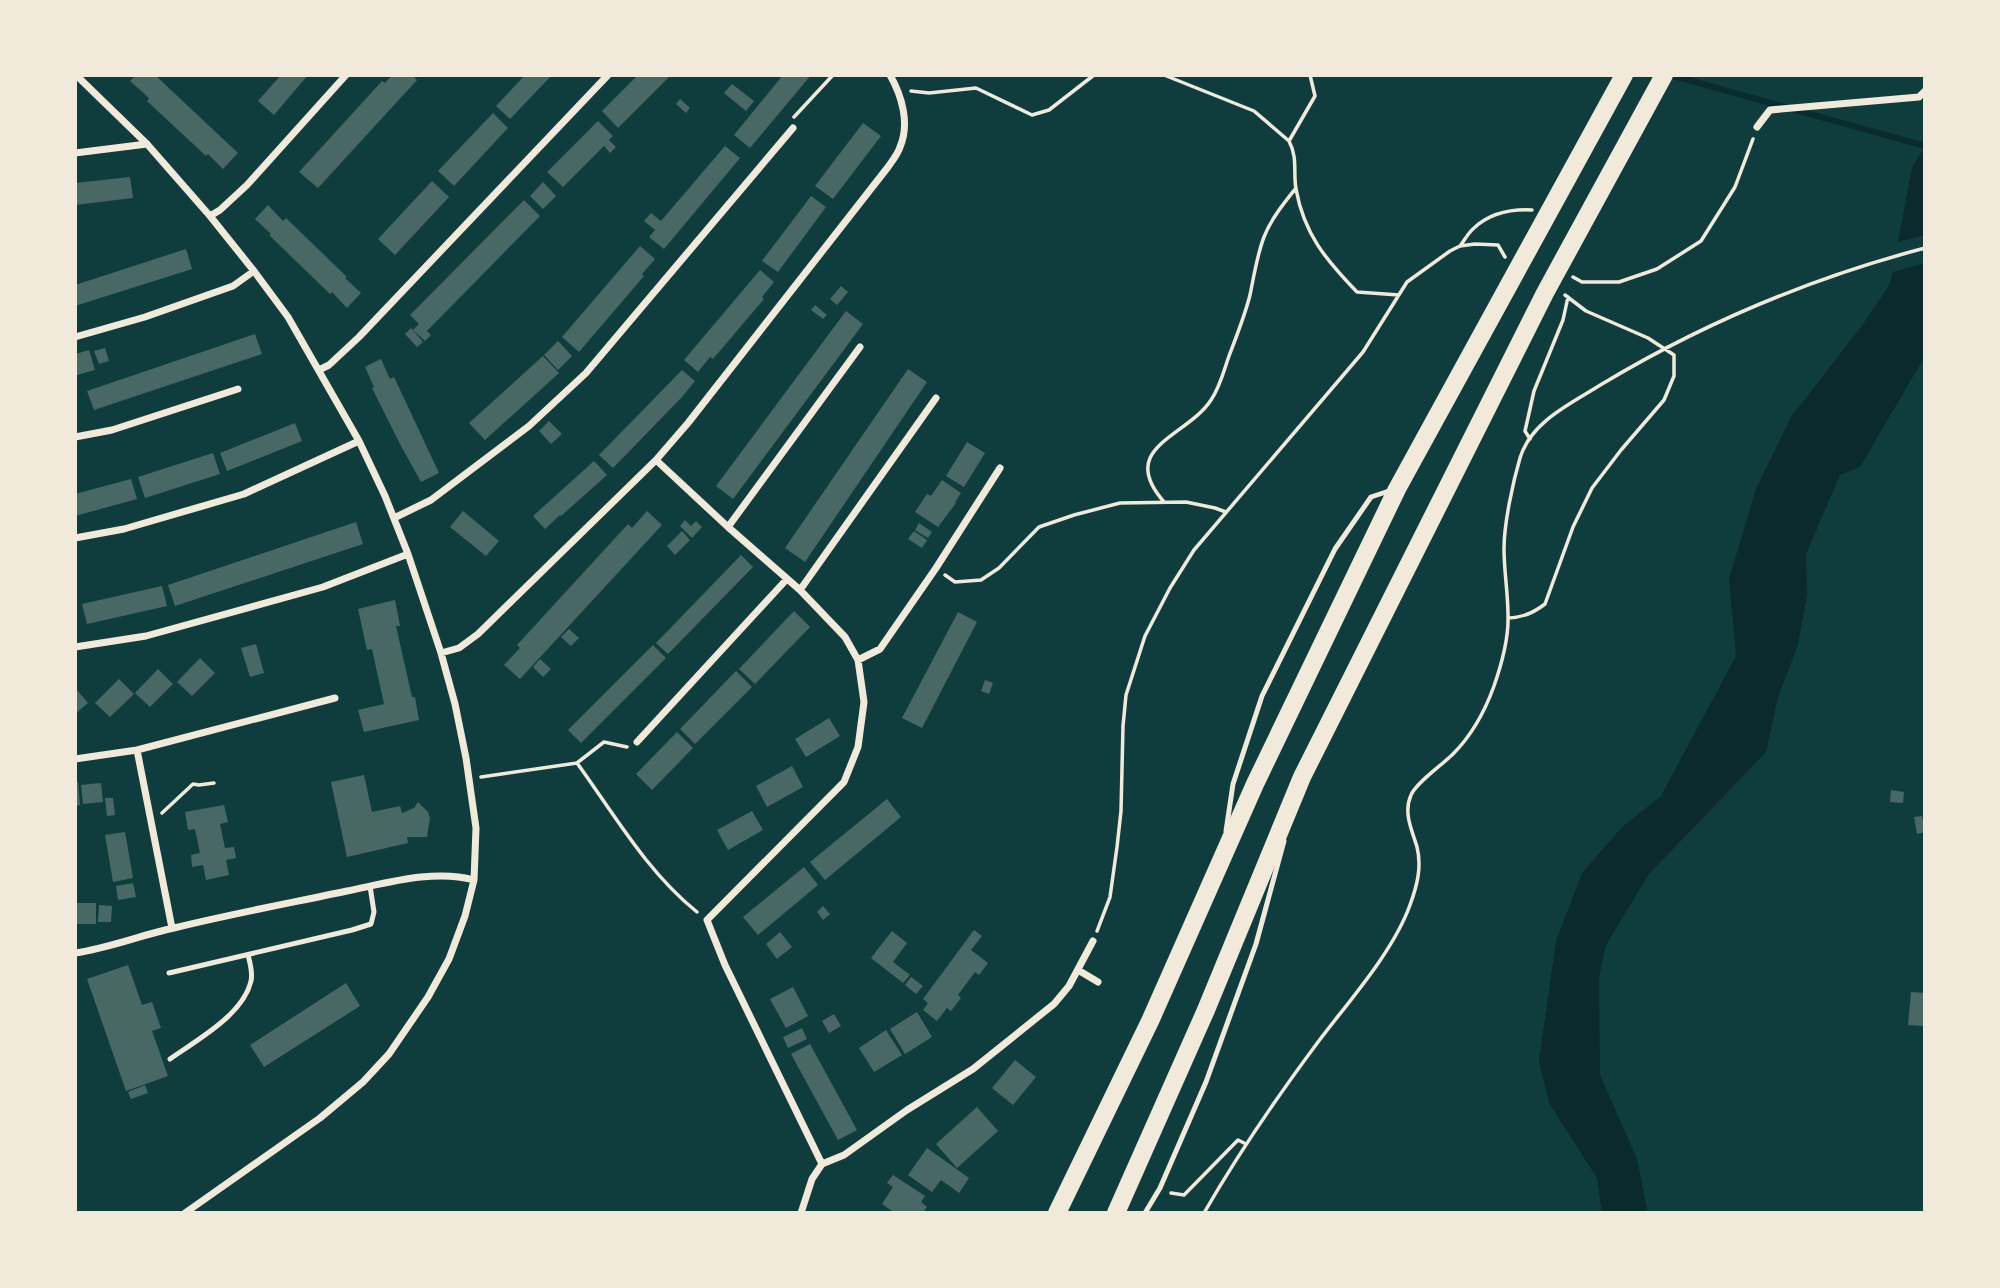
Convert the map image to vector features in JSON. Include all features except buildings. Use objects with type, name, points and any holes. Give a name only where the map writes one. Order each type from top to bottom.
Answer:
[{"type":"highway","points":[[1057,1213],[1151,1019],[1261,771],[1396,489],[1625,75]]},
{"type":"highway","points":[[1116,1213],[1206,1010],[1302,777],[1545,293],[1664,75]]},
{"type":"street","points":[[76,75],[147,144],[254,271],[288,317],[359,441],[408,554],[441,653],[455,704],[470,779],[476,828],[474,880],[465,916],[449,959],[389,1054],[363,1082],[320,1118],[185,1213]]},
{"type":"street","points":[[210,216],[247,185],[345,75]]},
{"type":"street","points":[[319,370],[329,365],[359,337],[608,75]]},
{"type":"street","points":[[441,653],[459,648],[478,634],[656,460],[688,423],[880,177],[901,146],[905,120],[898,90],[890,75]]},
{"type":"street","points":[[1757,127],[1770,110],[1919,97],[1925,91]]},
{"type":"street","points":[[394,519],[431,500],[529,426],[586,373],[793,128]]},
{"type":"street","points":[[75,153],[147,144]]},
{"type":"street","points":[[75,337],[145,317],[233,286],[254,271]]},
{"type":"street","points":[[728,527],[860,347]]},
{"type":"street","points":[[75,437],[112,430],[238,389]]},
{"type":"street","points":[[800,590],[936,397]]},
{"type":"street","points":[[75,538],[124,529],[244,494],[359,441]]},
{"type":"street","points":[[656,460],[800,590],[845,637],[858,660],[864,702],[858,747],[844,782],[707,920],[725,965],[822,1164]]},
{"type":"street","points":[[858,660],[880,649],[1000,468]]},
{"type":"street","points":[[75,647],[146,636],[298,594],[408,554]]},
{"type":"street","points":[[636,742],[786,580]]},
{"type":"street","points":[[75,758],[136,750],[335,698]]},
{"type":"street","points":[[136,750],[172,928]]},
{"type":"street","points":[[75,953],[172,928],[370,887],[430,877],[461,877],[474,880]]},
{"type":"street","points":[[801,1213],[812,1179],[822,1164],[844,1155],[906,1110],[973,1069],[1054,1004],[1069,986],[1093,941]]},
{"type":"street","points":[[1078,970],[1098,982]]},
{"type":"lane","points":[[1222,858],[1233,784],[1262,696],[1335,549],[1371,497],[1396,489]]},
{"type":"lane","points":[[1146,1213],[1160,1188],[1206,1082],[1256,944],[1302,777]]},
{"type":"lane","points":[[169,973],[371,924],[374,912],[370,887]]},
{"type":"lane","points":[[170,1059],[227,1018],[244,998],[251,982],[252,970],[248,954]]},
{"type":"path","points":[[793,128],[794,116],[833,75]]},
{"type":"path","points":[[898,90],[929,93],[976,88],[1032,114],[1049,110],[1094,75]]},
{"type":"path","points":[[1164,75],[1254,111],[1289,141],[1294,151],[1296,188],[1306,226],[1331,265],[1357,292],[1399,295]]},
{"type":"path","points":[[1289,141],[1315,96],[1310,75]]},
{"type":"path","points":[[1571,276],[1582,282],[1619,282],[1657,269],[1702,241],[1735,187],[1757,127]]},
{"type":"path","points":[[1164,502],[1152,488],[1150,456],[1164,440],[1188,423],[1211,401],[1247,306],[1263,238],[1276,213],[1296,188]]},
{"type":"path","points":[[1460,246],[1474,228],[1494,216],[1511,209],[1541,210]]},
{"type":"path","points":[[1498,245],[1506,244]]},
{"type":"path","points":[[1204,1213],[1296,1071],[1390,943],[1409,908],[1419,880],[1418,849],[1408,820],[1410,796],[1420,783],[1456,751],[1479,722],[1505,650],[1508,618],[1504,547],[1521,454],[1530,439],[1544,421],[1641,361],[1728,317],[1786,293],[1887,258],[1925,248]]},
{"type":"path","points":[[1530,439],[1525,431],[1534,391],[1563,320],[1569,297]]},
{"type":"path","points":[[936,568],[956,582],[981,580],[999,568],[1039,527],[1120,503],[1186,502],[1226,512],[1194,550],[1170,588],[1145,636],[1126,695],[1117,847],[1110,897],[1093,941]]},
{"type":"path","points":[[470,779],[577,763],[604,742],[633,748],[636,742]]},
{"type":"path","points":[[577,763],[648,862],[677,896],[707,920]]},
{"type":"path","points":[[152,824],[193,784],[214,783]]},
{"type":"path","points":[[1160,1188],[1184,1195],[1238,1140],[1247,1144]]},
{"type":"water","points":[[1925,146],[1925,356],[1860,467],[1840,475],[1806,554],[1807,595],[1798,645],[1778,697],[1766,752],[1649,874],[1606,945],[1599,977],[1600,1075],[1637,1159],[1648,1213],[1602,1213],[1597,1178],[1549,1103],[1539,1061],[1556,941],[1582,873],[1622,827],[1661,796],[1736,656],[1729,579],[1756,489],[1791,417],[1861,327],[1890,284],[1912,168]]},
{"type":"pier","points":[[1925,235],[1925,263],[1889,273],[1894,243]]},
{"type":"waterway","points":[[1670,75],[1925,146]]}]
